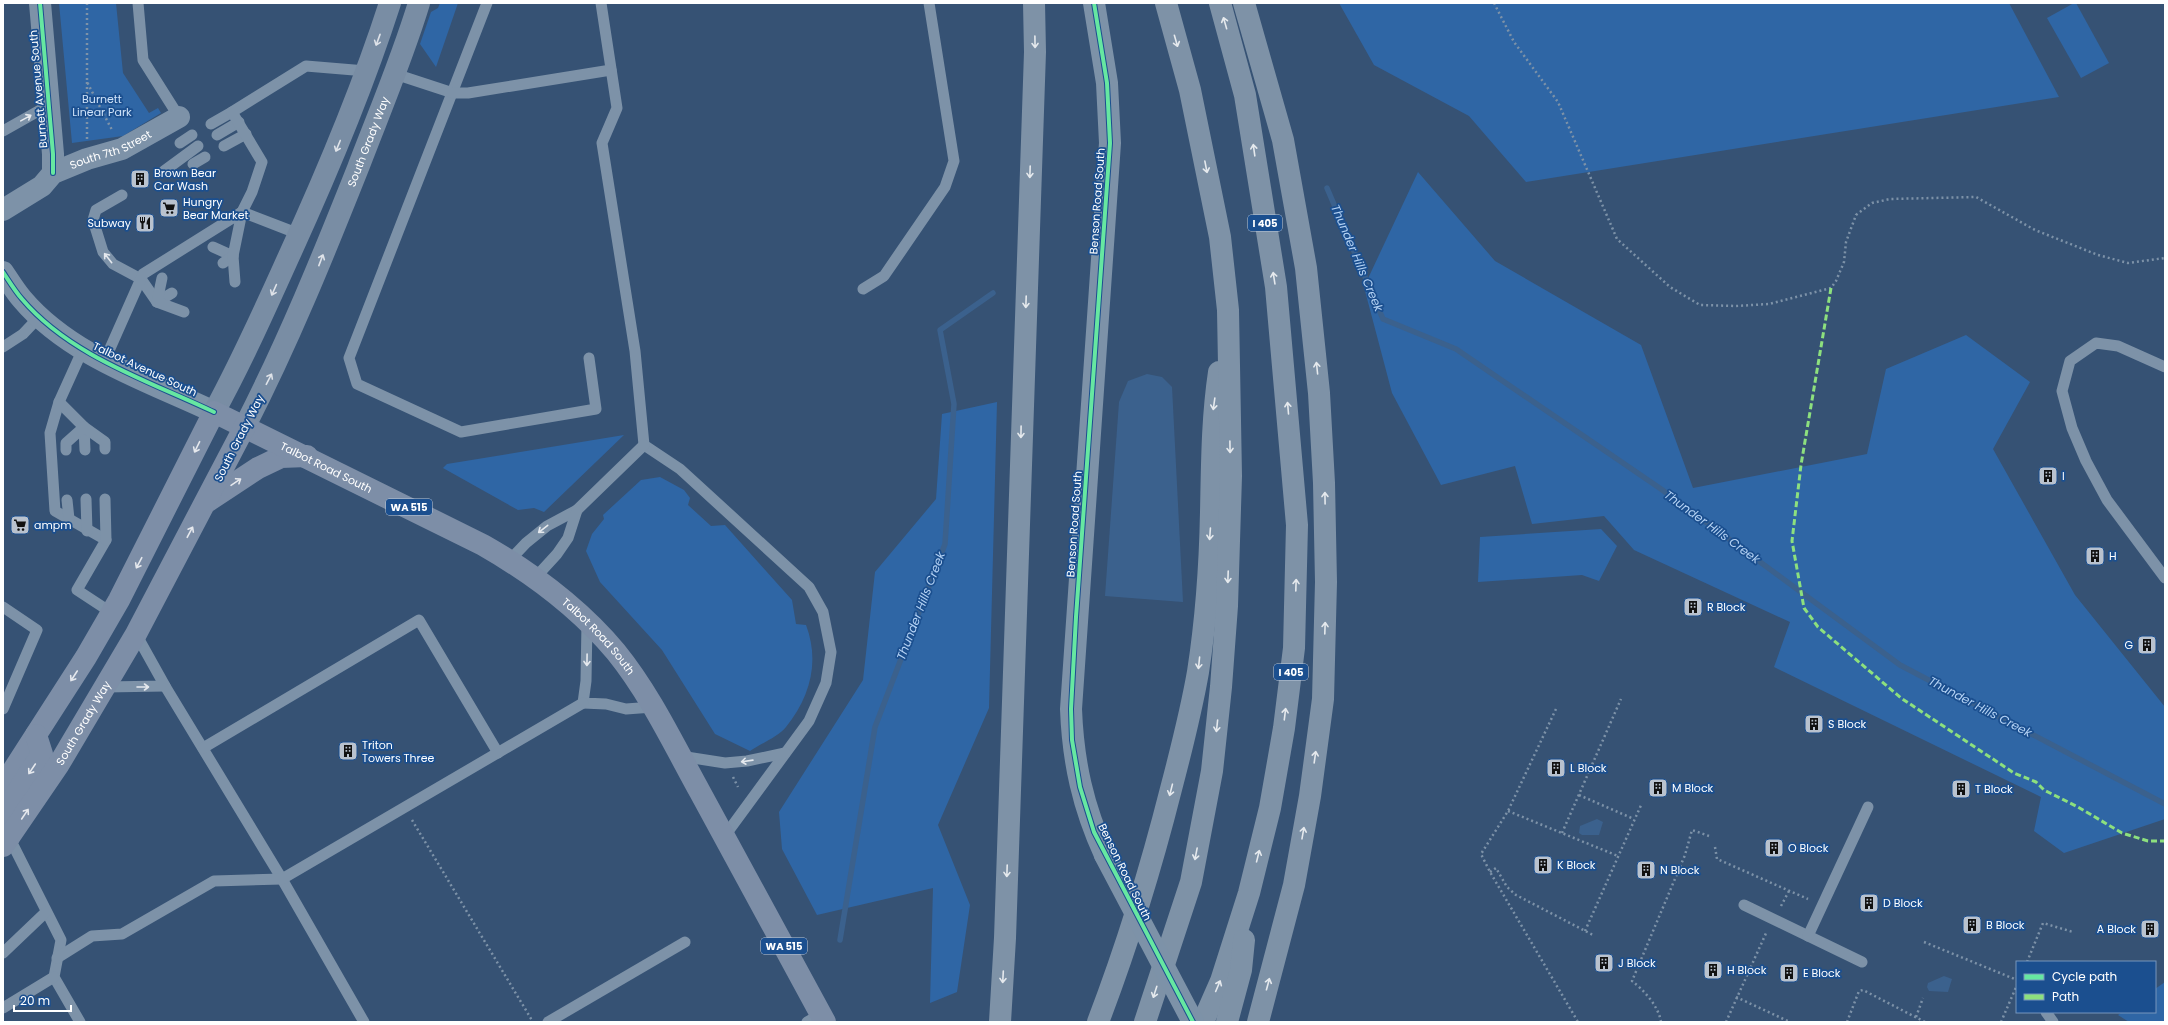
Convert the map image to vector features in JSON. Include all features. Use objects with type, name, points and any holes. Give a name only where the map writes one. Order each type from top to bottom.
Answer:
[{"type":"highway","points":[[1000,1022],[1005,938],[1020,503],[1035,52],[1034,3]]},
{"type":"highway","points":[[1145,1022],[1191,882],[1213,764],[1227,606],[1231,476],[1228,310],[1220,237],[1203,147],[1190,90],[1166,3]]},
{"type":"highway","name":"I 405","points":[[1203,1022],[1221,981],[1249,894],[1270,808],[1284,728],[1294,648],[1298,525],[1276,287],[1246,95],[1220,3]]},
{"type":"highway","points":[[1244,3],[1283,140],[1306,268],[1320,400],[1324,483],[1326,582],[1323,699],[1310,796],[1294,885],[1258,1022]]},
{"type":"highway","points":[[1098,1022],[1118,969],[1151,866],[1183,743],[1198,672],[1206,602],[1211,515],[1213,410],[1228,310]]},
{"type":"highway","points":[[1227,1022],[1241,970],[1249,894]]},
{"type":"main road","points":[[3,786],[112,613],[140,562],[214,412],[242,361],[322,185],[366,71],[390,3]]},
{"type":"main road","name":"South Grady Way","points":[[6,842],[59,764],[133,639],[278,361],[319,267],[395,74],[419,3]]},
{"type":"main road","name":"Talbot Road South","points":[[214,412],[483,544],[510,560],[535,578],[587,621],[616,653],[653,707],[724,837],[818,1019]]},
{"type":"main road","points":[[204,504],[258,468],[281,457],[306,456]]},
{"type":"main road","points":[[112,613],[133,639]]},
{"type":"main road","points":[[6,842],[8,806],[42,754],[36,735]]},
{"type":"street","name":"Burnett Avenue South","points":[[40,3],[54,154],[53,173]]},
{"type":"street","name":"Benson Road South","points":[[1094,3],[1107,83],[1110,142],[1071,709],[1072,740],[1080,787],[1087,812],[1105,855],[1193,1022]]},
{"type":"street","name":"South 7th Street","points":[[3,210],[42,186],[53,173],[87,159],[122,149],[178,117]]},
{"type":"street","name":"Talbot Avenue South","points":[[3,272],[22,299],[56,331],[83,349],[104,362],[214,412]]},
{"type":"lane","points":[[138,3],[143,60],[178,117]]},
{"type":"lane","points":[[487,3],[349,358],[357,384],[461,432],[596,409],[589,358]]},
{"type":"lane","points":[[601,3],[617,108],[602,143],[635,351],[644,445]]},
{"type":"lane","points":[[863,289],[884,276],[946,187],[954,161],[929,3]]},
{"type":"lane","points":[[211,124],[306,66],[366,71]]},
{"type":"lane","points":[[395,74],[453,92],[468,93],[611,70]]},
{"type":"lane","points":[[3,131],[49,105]]},
{"type":"lane","points":[[232,112],[262,162],[242,212],[233,256],[235,282]]},
{"type":"lane","points":[[217,135],[239,122]]},
{"type":"lane","points":[[224,146],[246,134]]},
{"type":"lane","points":[[180,142],[192,135]]},
{"type":"lane","points":[[164,171],[198,146]]},
{"type":"lane","points":[[193,164],[205,157]]},
{"type":"lane","points":[[122,195],[96,210],[93,220],[103,252],[113,264],[141,279],[157,302],[184,312]]},
{"type":"lane","points":[[242,212],[299,234]]},
{"type":"lane","points":[[104,362],[143,274],[242,212]]},
{"type":"lane","points":[[213,248],[233,256]]},
{"type":"lane","points":[[223,263],[233,256]]},
{"type":"lane","points":[[157,302],[162,278]]},
{"type":"lane","points":[[157,302],[172,293]]},
{"type":"lane","points":[[3,346],[23,334],[40,316]]},
{"type":"lane","points":[[2165,367],[2118,346],[2096,344],[2070,361],[2062,391],[2072,428],[2086,461],[2107,500],[2165,578]]},
{"type":"lane","points":[[83,349],[59,402],[50,433],[55,511],[87,531],[106,540]]},
{"type":"lane","points":[[59,402],[84,427],[105,442],[105,449]]},
{"type":"lane","points":[[84,427],[85,450]]},
{"type":"lane","points":[[66,450],[66,443],[84,427]]},
{"type":"lane","points":[[510,560],[526,543],[547,526],[577,510],[644,445]]},
{"type":"lane","points":[[644,445],[680,469],[809,587],[823,612],[830,652],[826,683],[809,721],[724,837]]},
{"type":"lane","points":[[86,499],[87,531]]},
{"type":"lane","points":[[105,499],[106,540],[77,590],[112,613]]},
{"type":"lane","points":[[67,500],[69,519]]},
{"type":"lane","points":[[535,578],[557,554],[568,538],[577,510]]},
{"type":"lane","points":[[3,607],[37,630],[3,709]]},
{"type":"lane","points":[[203,748],[419,620],[498,754]]},
{"type":"lane","points":[[583,703],[586,681],[587,621]]},
{"type":"lane","points":[[133,639],[166,686],[282,878],[364,1022]]},
{"type":"lane","points":[[104,687],[166,686]]},
{"type":"lane","points":[[57,958],[92,936],[122,934],[214,881],[282,878],[498,754],[583,703],[606,704],[626,709],[653,707]]},
{"type":"lane","points":[[680,756],[724,763],[747,761],[785,753]]},
{"type":"lane","points":[[1808,936],[1868,807]]},
{"type":"lane","points":[[6,842],[46,912],[60,940],[54,977],[80,1022]]},
{"type":"lane","points":[[1744,905],[1862,962]]},
{"type":"lane","points":[[3,953],[46,912]]},
{"type":"lane","points":[[548,1022],[685,942]]},
{"type":"lane","points":[[3,1008],[54,977]]},
{"type":"lane","points":[[2047,1013],[2052,1022]]},
{"type":"path","points":[[87,3],[87,159]]},
{"type":"path","points":[[1494,3],[1514,42],[1558,102],[1617,239],[1670,287],[1700,305],[1769,304],[1831,288],[1836,281],[1844,262],[1846,242],[1856,216],[1872,203],[1890,199],[1976,197],[2035,230],[2098,255],[2128,263],[2165,258]]},
{"type":"path","points":[[87,82],[122,149]]},
{"type":"path","points":[[1562,833],[1621,699]]},
{"type":"path","points":[[1556,709],[1508,811],[1481,854],[1490,872],[1578,1022]]},
{"type":"path","points":[[729,772],[738,787]]},
{"type":"path","points":[[1579,794],[1634,819]]},
{"type":"path","points":[[1585,931],[1642,803]]},
{"type":"path","points":[[404,807],[533,1022]]},
{"type":"path","points":[[1508,811],[1618,856]]},
{"type":"path","points":[[1661,1022],[1660,1016],[1642,988],[1632,981],[1685,855],[1692,830],[1709,836]]},
{"type":"path","points":[[1715,847],[1717,858],[1822,905]]},
{"type":"path","points":[[1490,872],[1496,868],[1507,887],[1516,894],[1593,935]]},
{"type":"path","points":[[1726,1022],[1736,997],[1773,919],[1790,891]]},
{"type":"path","points":[[2027,961],[2043,923],[2073,932]]},
{"type":"path","points":[[1924,942],[2016,980]]},
{"type":"path","points":[[2001,1022],[2016,987]]},
{"type":"path","points":[[1847,1022],[1859,991],[1863,990],[1925,1022]]},
{"type":"path","points":[[1736,997],[1790,1022]]},
{"type":"path","points":[[1916,1017],[1923,998]]},
{"type":"green space","name":"Burnett Linear Park","points":[[59,3],[116,3],[123,73],[149,113],[158,108],[161,113],[123,136],[72,143]]},
{"type":"green space","points":[[440,3],[458,3],[436,67],[420,44],[431,12],[438,8]]},
{"type":"green space","points":[[1339,3],[2009,3],[2059,97],[1526,182],[1469,116],[1374,65]]},
{"type":"green space","points":[[2076,3],[2109,63],[2081,78],[2047,18]]},
{"type":"green space","points":[[1418,172],[1495,261],[1641,345],[1693,488],[1867,454],[1886,369],[1966,335],[2030,382],[1993,449],[2075,595],[2165,707],[2165,819],[2064,853],[2034,831],[2041,797],[1774,667],[1790,622],[1634,550],[1604,516],[1532,524],[1515,466],[1441,485],[1392,393],[1364,287]]},
{"type":"green space","points":[[997,402],[989,708],[938,825],[970,905],[957,992],[930,1003],[933,888],[817,915],[782,849],[779,812],[863,680],[875,572],[936,499],[942,414]]},
{"type":"green space","points":[[624,435],[544,512],[534,508],[518,510],[443,468],[447,464]]},
{"type":"green space","points":[[660,477],[684,490],[690,498],[688,505],[711,526],[725,525],[792,600],[796,624],[806,625],[812,652],[812,666],[807,691],[794,716],[783,731],[750,751],[715,734],[662,650],[600,582],[586,551],[592,534],[604,519],[603,515],[641,480]]},
{"type":"green space","points":[[1601,529],[1617,546],[1599,581],[1582,575],[1478,582],[1480,537]]},
{"type":"green space","points":[[2165,982],[2165,1022],[2129,1022],[2118,1015],[2121,1013],[2156,1013],[2156,988]]},
{"type":"shaded area","points":[[1147,374],[1162,377],[1172,387],[1183,602],[1105,596],[1119,402],[1128,381]]},
{"type":"shaded area","points":[[1597,819],[1603,822],[1599,835],[1582,835],[1579,833],[1580,826]]},
{"type":"shaded area","points":[[1944,976],[1952,979],[1948,992],[1929,991],[1927,987],[1928,983]]},
{"type":"waterway","name":"Thunder Hills Creek","points":[[1327,188],[1383,319],[1456,349],[1661,489],[1900,665],[2165,804]]},
{"type":"waterway","name":"Thunder Hills Creek","points":[[840,940],[875,727],[945,544],[954,404],[940,330],[993,293]]},
{"type":"marked path","points":[[1831,288],[1801,465],[1792,541],[1804,608],[1818,627],[1901,698],[2014,773],[2036,782],[2044,790],[2078,807],[2122,833],[2148,841],[2165,841]]},
{"type":"cycle path","points":[[40,3],[53,154],[53,173]]},
{"type":"cycle path","points":[[1094,3],[1107,83],[1110,143],[1076,617],[1071,709],[1072,740],[1080,787],[1094,832],[1193,1022]]},
{"type":"cycle path","points":[[3,272],[22,299],[41,319],[87,352],[137,378],[214,412]]},
{"type":"place","name":"Brown Bear Car Wash","points":[[140,179]]},
{"type":"place","name":"Hungry Bear Market","points":[[169,208]]},
{"type":"place","name":"Subway","points":[[145,223]]},
{"type":"place","name":"I","points":[[2048,476]]},
{"type":"place","name":"ampm","points":[[20,525]]},
{"type":"place","name":"H","points":[[2095,556]]},
{"type":"place","name":"R Block","points":[[1693,607]]},
{"type":"place","name":"G","points":[[2147,645]]},
{"type":"place","name":"S Block","points":[[1814,724]]},
{"type":"place","name":"Triton Towers Three","points":[[348,751]]},
{"type":"place","name":"L Block","points":[[1556,768]]},
{"type":"place","name":"M Block","points":[[1658,788]]},
{"type":"place","name":"T Block","points":[[1961,789]]},
{"type":"place","name":"O Block","points":[[1774,848]]},
{"type":"place","name":"K Block","points":[[1543,865]]},
{"type":"place","name":"N Block","points":[[1646,870]]},
{"type":"place","name":"D Block","points":[[1869,903]]},
{"type":"place","name":"B Block","points":[[1972,925]]},
{"type":"place","name":"A Block","points":[[2150,929]]},
{"type":"place","name":"J Block","points":[[1604,963]]},
{"type":"place","name":"H Block","points":[[1713,970]]},
{"type":"place","name":"E Block","points":[[1789,973]]}]
